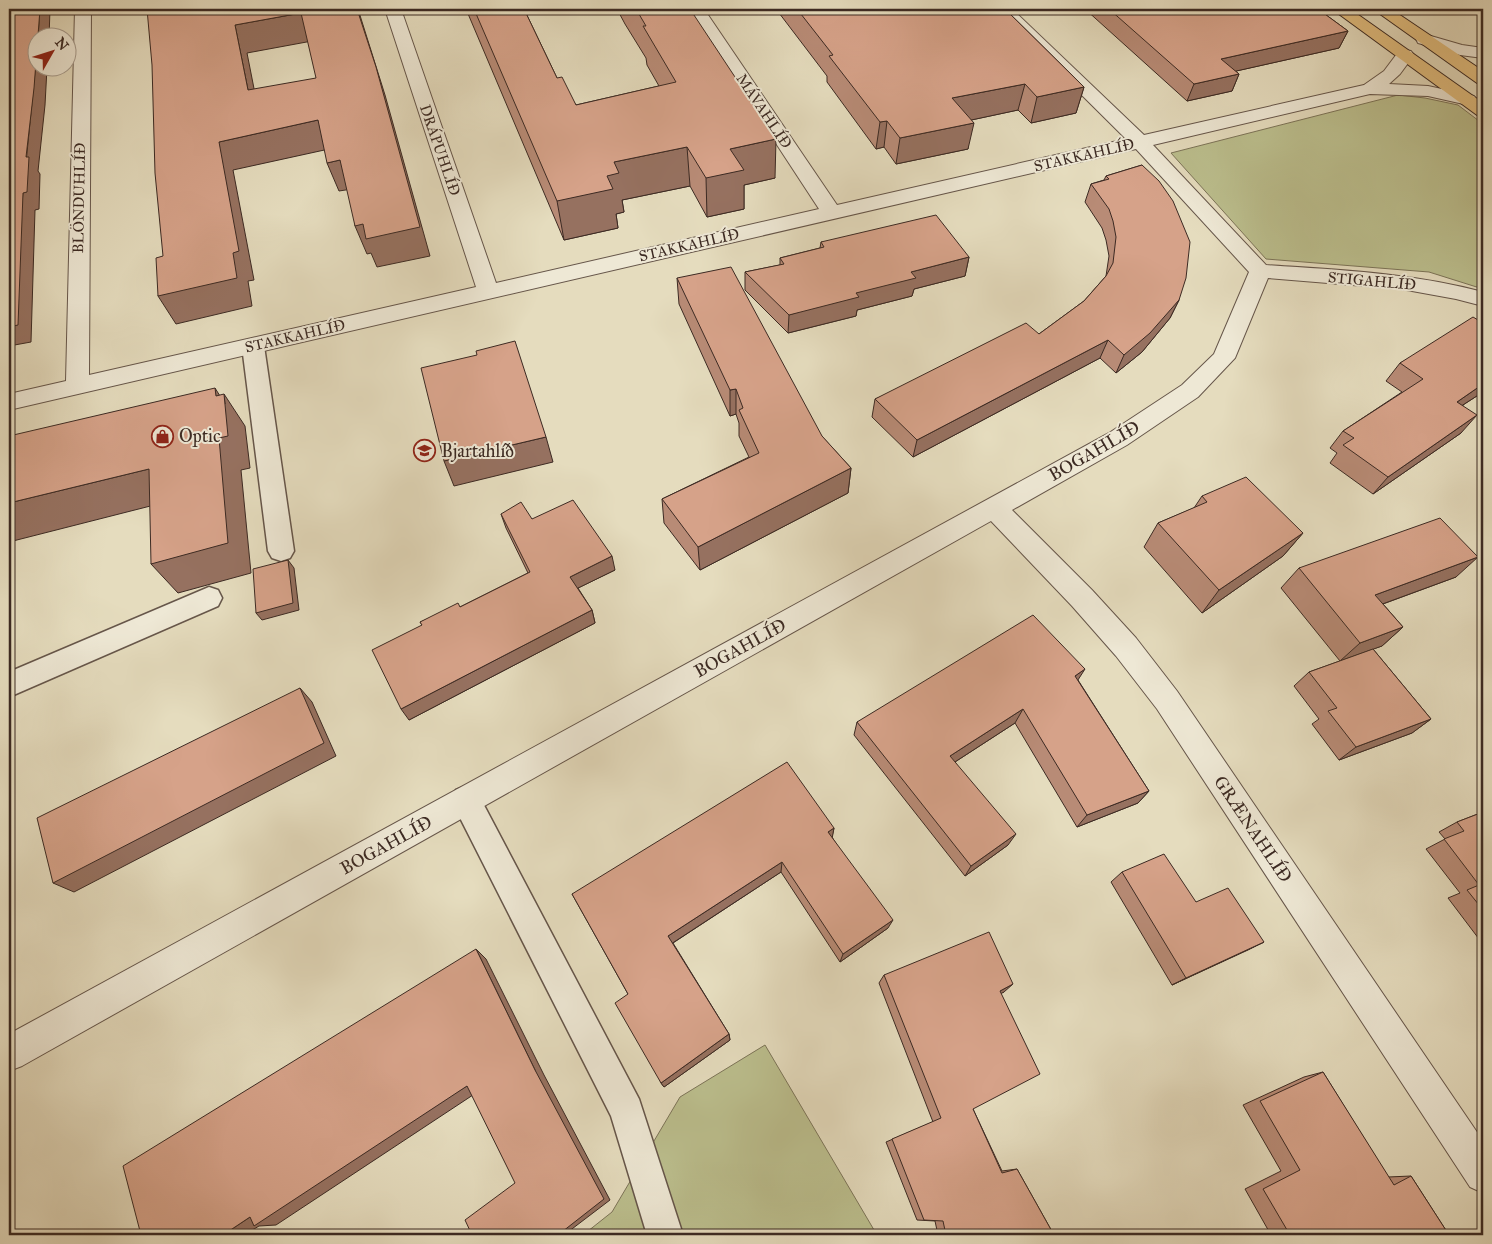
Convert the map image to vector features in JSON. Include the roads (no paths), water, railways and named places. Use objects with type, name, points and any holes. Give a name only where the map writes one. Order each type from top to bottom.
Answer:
[{"type":"highway","points":[[1340,9],[1483,111]]},
{"type":"highway","points":[[1381,9],[1483,79]]},
{"type":"street","name":"BLÖNDUHLÍÐ","points":[[77,386],[83,9]]},
{"type":"street","name":"DRÁPUHLÍÐ","points":[[393,9],[488,292]]},
{"type":"street","name":"MÁVAHLÍÐ","points":[[696,9],[832,212]]},
{"type":"street","points":[[1003,9],[1140,142],[1260,271]]},
{"type":"street","points":[[1424,39],[1460,50],[1483,53]]},
{"type":"street","name":"STAKKAHLÍÐ","points":[[1370,89],[1387,79],[1398,68],[1405,56]]},
{"type":"street","name":"STAKKAHLÍÐ","points":[[9,402],[1370,89],[1428,91],[1468,100]]},
{"type":"street","name":"STIGAHLÍÐ","points":[[1260,271],[1450,289],[1483,299]]},
{"type":"street","name":"BOGAHLÍÐ","points":[[9,1054],[1118,439],[1190,392],[1224,358],[1260,271]]},
{"type":"street","name":"GRÆNAHLÍÐ","points":[[994,508],[1082,598],[1126,647],[1167,700],[1483,1174]]},
{"type":"lane","points":[[253,346],[281,551]]},
{"type":"lane","points":[[9,685],[209,598]]},
{"type":"lane","points":[[466,800],[626,1111],[665,1235]]},
{"type":"place","name":"Optic","points":[[163,436]]},
{"type":"place","name":"Bjartahlíð","points":[[425,451]]}]
